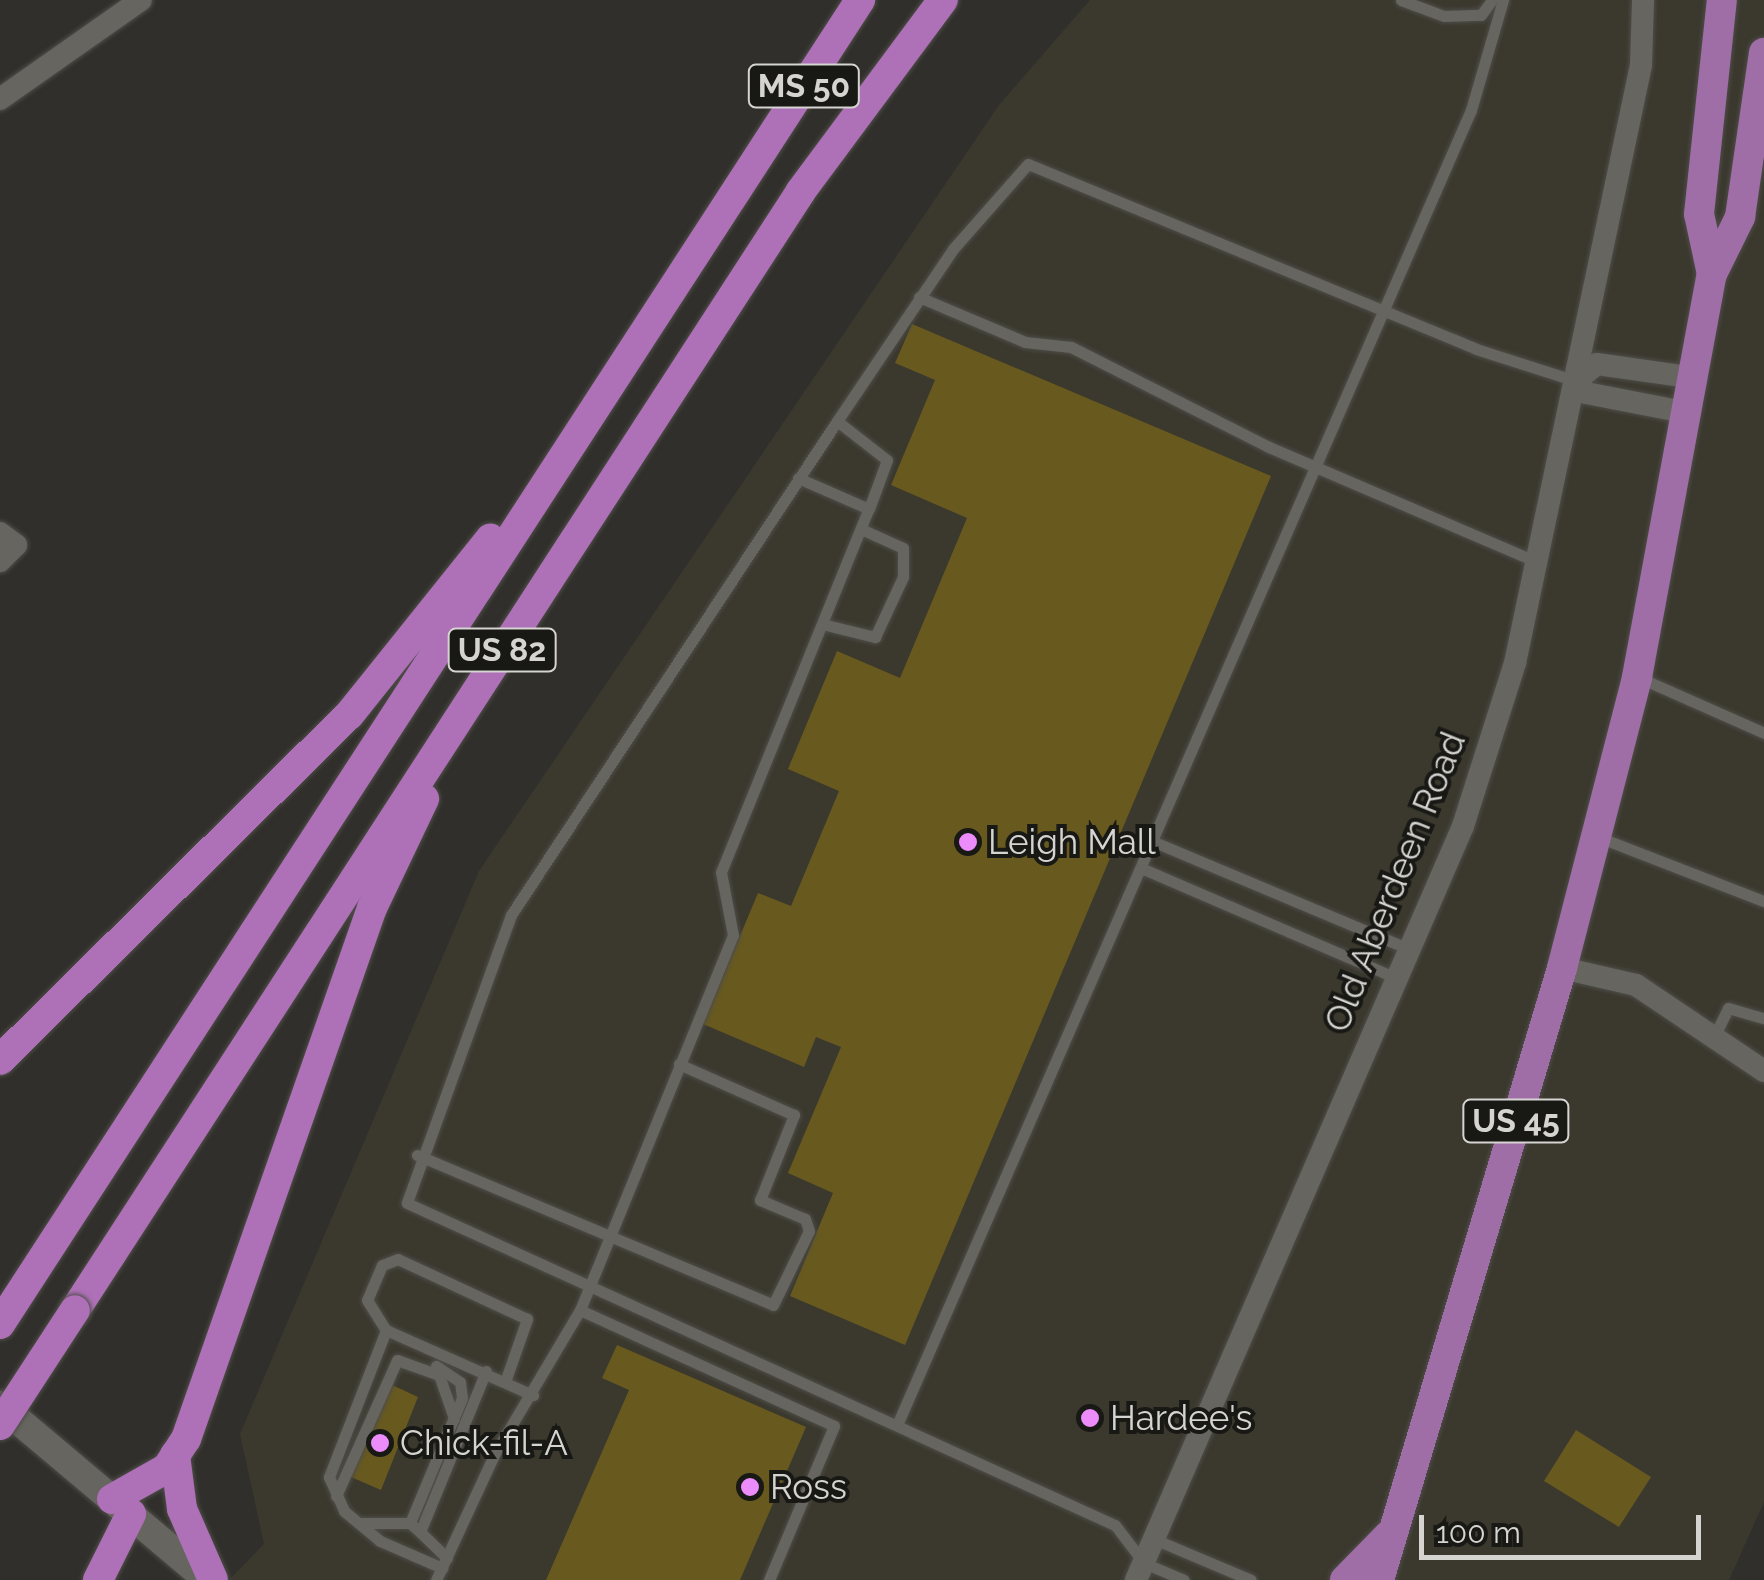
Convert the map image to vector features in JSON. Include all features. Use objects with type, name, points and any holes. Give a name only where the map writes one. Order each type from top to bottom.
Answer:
[{"type":"highway","name":"MS 50","points":[[749,172],[860,0]]},
{"type":"highway","name":"US 82","points":[[0,1324],[749,172],[875,0]]},
{"type":"highway","name":"US 82","points":[[0,1425],[801,191],[943,0]]},
{"type":"highway","name":"US 45","points":[[1712,274],[1699,214],[1722,0]]},
{"type":"highway","name":"US 45","points":[[1380,1580],[1562,968],[1637,677],[1712,274],[1740,218],[1764,53]]},
{"type":"highway","points":[[0,1060],[350,715],[578,433]]},
{"type":"highway","points":[[98,1580],[122,1507],[175,1455],[372,908],[482,680]]},
{"type":"highway","points":[[175,1455],[186,1522],[211,1580]]},
{"type":"highway","points":[[1346,1580],[1394,1529]]},
{"type":"street","points":[[0,99],[141,0]]},
{"type":"street","name":"Old Aberdeen Road","points":[[1140,1572],[1468,808],[1537,562],[1642,65],[1644,0]]},
{"type":"street","points":[[1689,413],[1586,393],[1576,381],[1597,364],[1695,378]]},
{"type":"street","points":[[0,533],[16,545],[0,562]]},
{"type":"street","points":[[1562,968],[1636,986],[1764,1070]]},
{"type":"street","points":[[0,1405],[211,1580]]},
{"type":"lane","points":[[1402,0],[1444,16],[1481,15],[1492,0]]},
{"type":"lane","points":[[897,1424],[1141,868],[1379,310],[1470,110],[1502,0]]},
{"type":"lane","points":[[1184,1580],[1140,1572],[1115,1524],[406,1202],[417,1155],[511,916],[919,297],[1028,164],[1379,310],[1576,381]]},
{"type":"lane","points":[[919,297],[1024,342],[1071,347],[1312,467],[1537,562]]},
{"type":"lane","points":[[442,1569],[580,1310],[733,935],[721,872],[886,460],[838,421]]},
{"type":"lane","points":[[798,478],[869,507]]},
{"type":"lane","points":[[822,624],[875,637],[903,577],[903,548],[860,529]]},
{"type":"lane","points":[[1637,677],[1764,732]]},
{"type":"lane","points":[[1596,836],[1764,901]]},
{"type":"lane","points":[[1152,841],[1409,949]]},
{"type":"lane","points":[[1141,868],[1396,978]]},
{"type":"lane","points":[[1714,1037],[1728,1008],[1764,1018]]},
{"type":"lane","points":[[417,1155],[772,1304],[809,1231],[805,1219],[760,1200],[794,1115],[680,1064]]},
{"type":"lane","points":[[506,1379],[527,1319],[398,1259],[382,1265],[367,1300],[386,1330],[506,1379],[533,1396]]},
{"type":"lane","points":[[580,1310],[834,1426],[770,1580]]},
{"type":"lane","points":[[386,1330],[327,1467],[336,1496],[360,1523],[442,1569]]},
{"type":"lane","points":[[336,1496],[392,1368],[405,1359],[429,1368],[448,1386],[454,1418],[415,1527]]},
{"type":"lane","points":[[415,1527],[486,1371]]},
{"type":"lane","points":[[360,1523],[415,1527]]},
{"type":"lane","points":[[415,1527],[442,1569]]},
{"type":"lane","points":[[1154,1539],[1251,1580]]},
{"type":"shaded area","points":[[1090,0],[1764,0],[1764,1502],[1729,1580],[229,1580],[264,1544],[240,1434],[479,871],[999,105]]},
{"type":"building","name":"Leigh Mall","points":[[912,324],[1271,476],[905,1345],[790,1296],[833,1193],[788,1173],[841,1047],[816,1037],[804,1067],[703,1024],[758,893],[791,906],[839,791],[788,769],[837,651],[900,678],[967,518],[891,485],[935,380],[895,363]]},
{"type":"building","points":[[617,1345],[806,1427],[740,1580],[546,1580],[629,1390],[602,1378]]},
{"type":"building","name":"Chick-fil-A","points":[[390,1384],[418,1397],[381,1490],[344,1474]]},
{"type":"building","points":[[1576,1430],[1651,1477],[1619,1527],[1544,1481]]},
{"type":"place","name":"Leigh Mall","points":[[968,842]]},
{"type":"place","name":"Hardee's","points":[[1090,1418]]},
{"type":"place","name":"Chick-fil-A","points":[[380,1443]]},
{"type":"place","name":"Ross","points":[[750,1487]]}]
